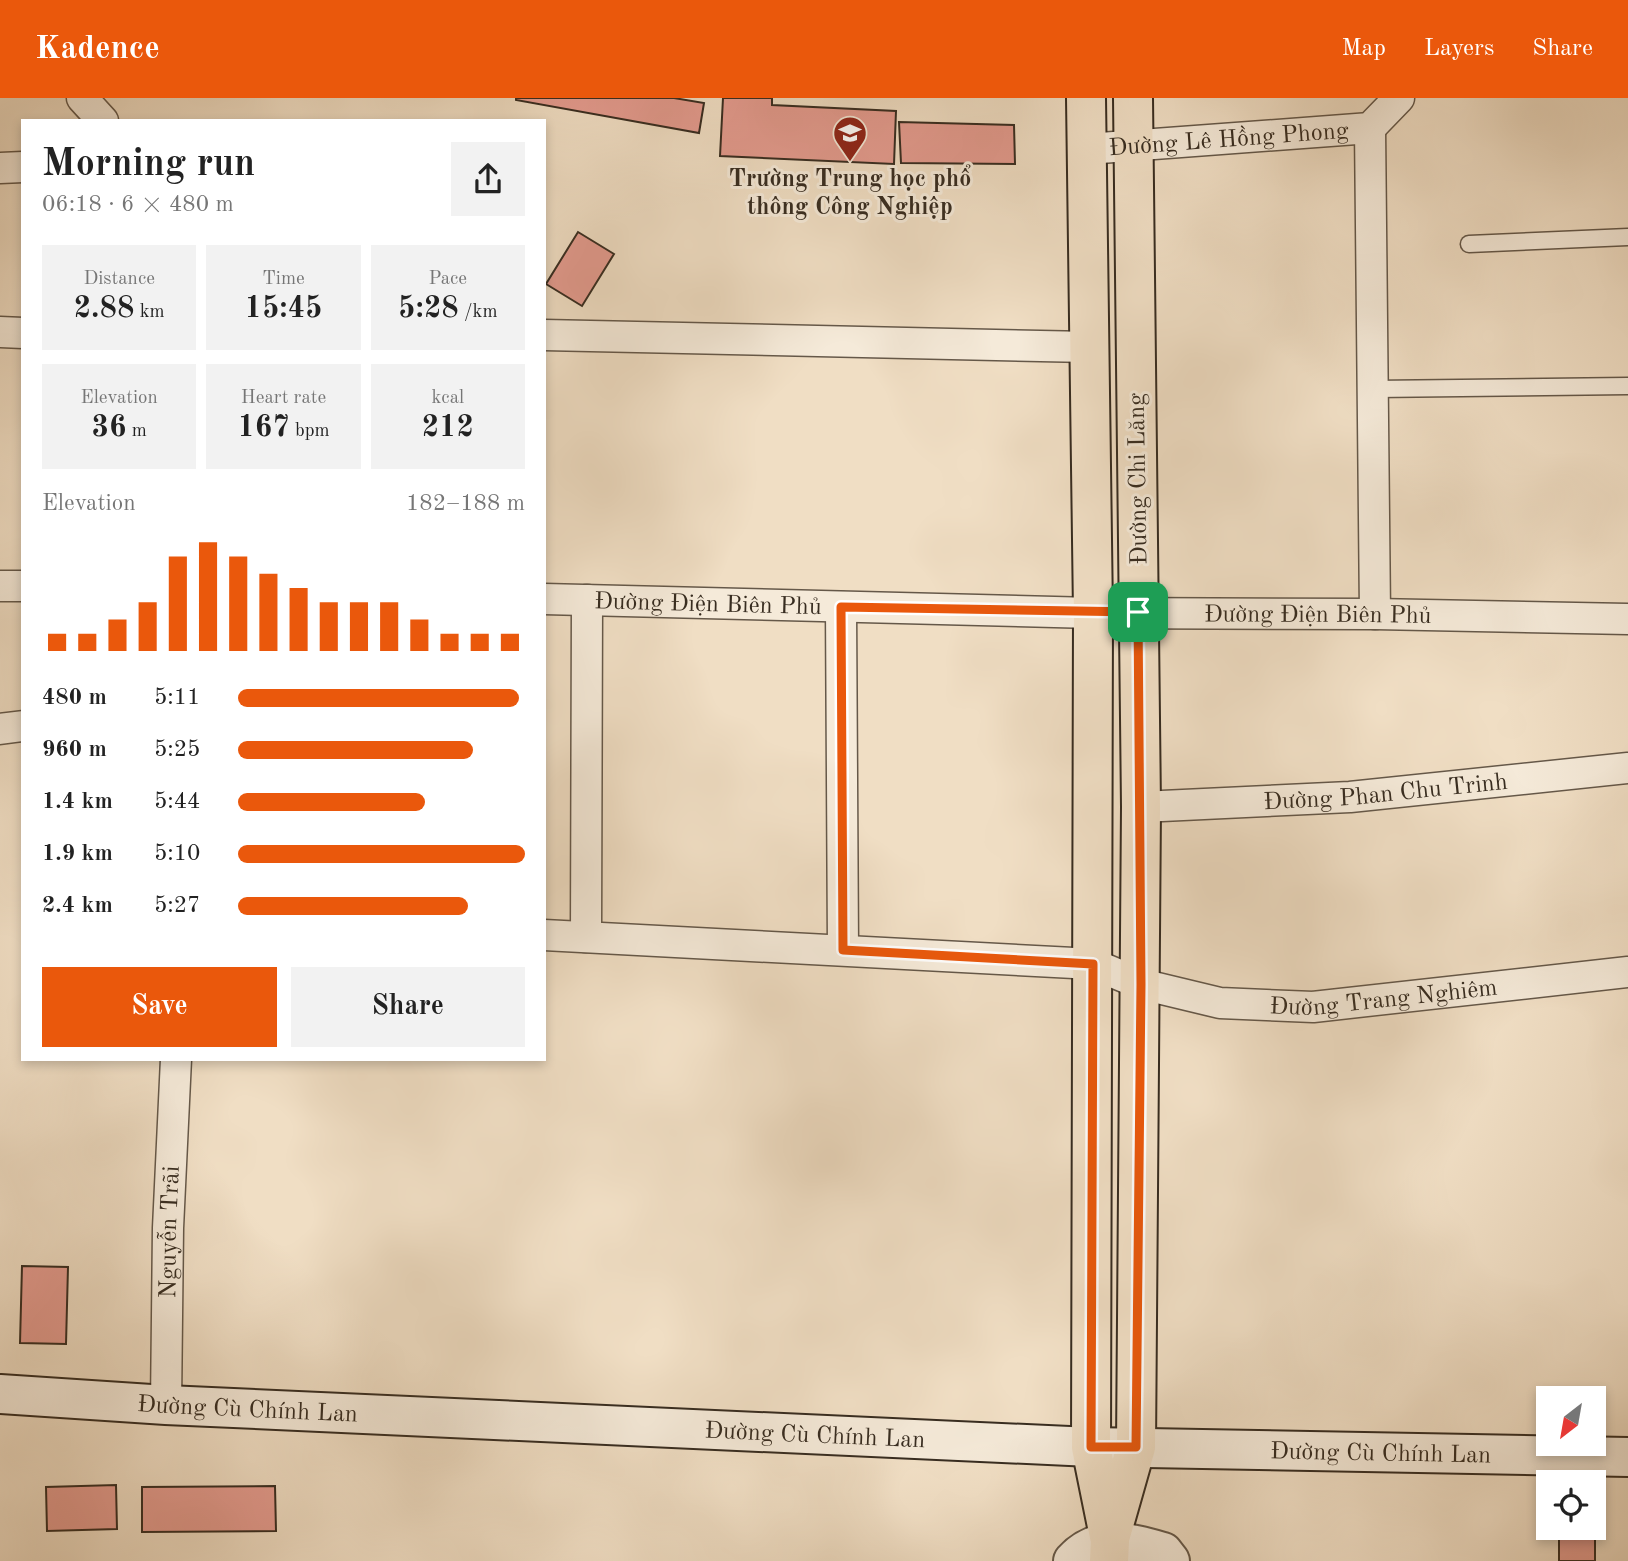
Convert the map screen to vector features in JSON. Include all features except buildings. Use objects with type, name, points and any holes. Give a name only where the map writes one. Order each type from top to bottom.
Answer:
[{"type":"main road","name":"Đường Chi Lăng","points":[[1086,98],[1093,612],[1091,1447],[1109,1551]]},
{"type":"main road","name":"Đường Chi Lăng","points":[[1109,1551],[1136,1447],[1141,807],[1132,98]]},
{"type":"main road","name":"Đường Cù Chính Lan","points":[[0,1394],[166,1405],[1091,1447],[1628,1457]]},
{"type":"main road","points":[[1073,1561],[1094,1546],[1109,1551],[1163,1552],[1170,1561]]},
{"type":"street","points":[[82,98],[101,119]]},
{"type":"street","name":"Đường Lê Hồng Phong","points":[[1087,149],[1370,128],[1399,98]]},
{"type":"street","points":[[1370,128],[1375,614]]},
{"type":"street","points":[[0,168],[21,167]]},
{"type":"street","points":[[0,332],[21,332]]},
{"type":"street","points":[[546,335],[1090,347]]},
{"type":"street","points":[[0,586],[21,586]]},
{"type":"street","name":"Đường Điện Biên Phủ","points":[[546,599],[1093,612],[1628,619]]},
{"type":"street","points":[[586,937],[587,600]]},
{"type":"street","points":[[841,607],[843,950]]},
{"type":"street","points":[[0,729],[21,726]]},
{"type":"street","name":"Đường Phan Chu Trinh","points":[[1141,807],[1350,797],[1628,768]]},
{"type":"street","name":"Đường Trang Nghiêm","points":[[546,936],[1093,964],[1141,984],[1220,1003],[1313,1007],[1628,972]]},
{"type":"street","name":"Nguyễn Trãi","points":[[166,1405],[168,1228],[176,1061]]},
{"type":"lane","points":[[1469,244],[1628,237]]},
{"type":"lane","points":[[1374,389],[1628,386]]},
{"type":"place","name":"Trường Trung học phổ thông Công Nghiệp","points":[[850,163]]},
{"type":"route","points":[[841,607],[1138,612],[1141,984],[1136,1447],[1091,1447],[1093,964],[843,950],[841,607]]}]
